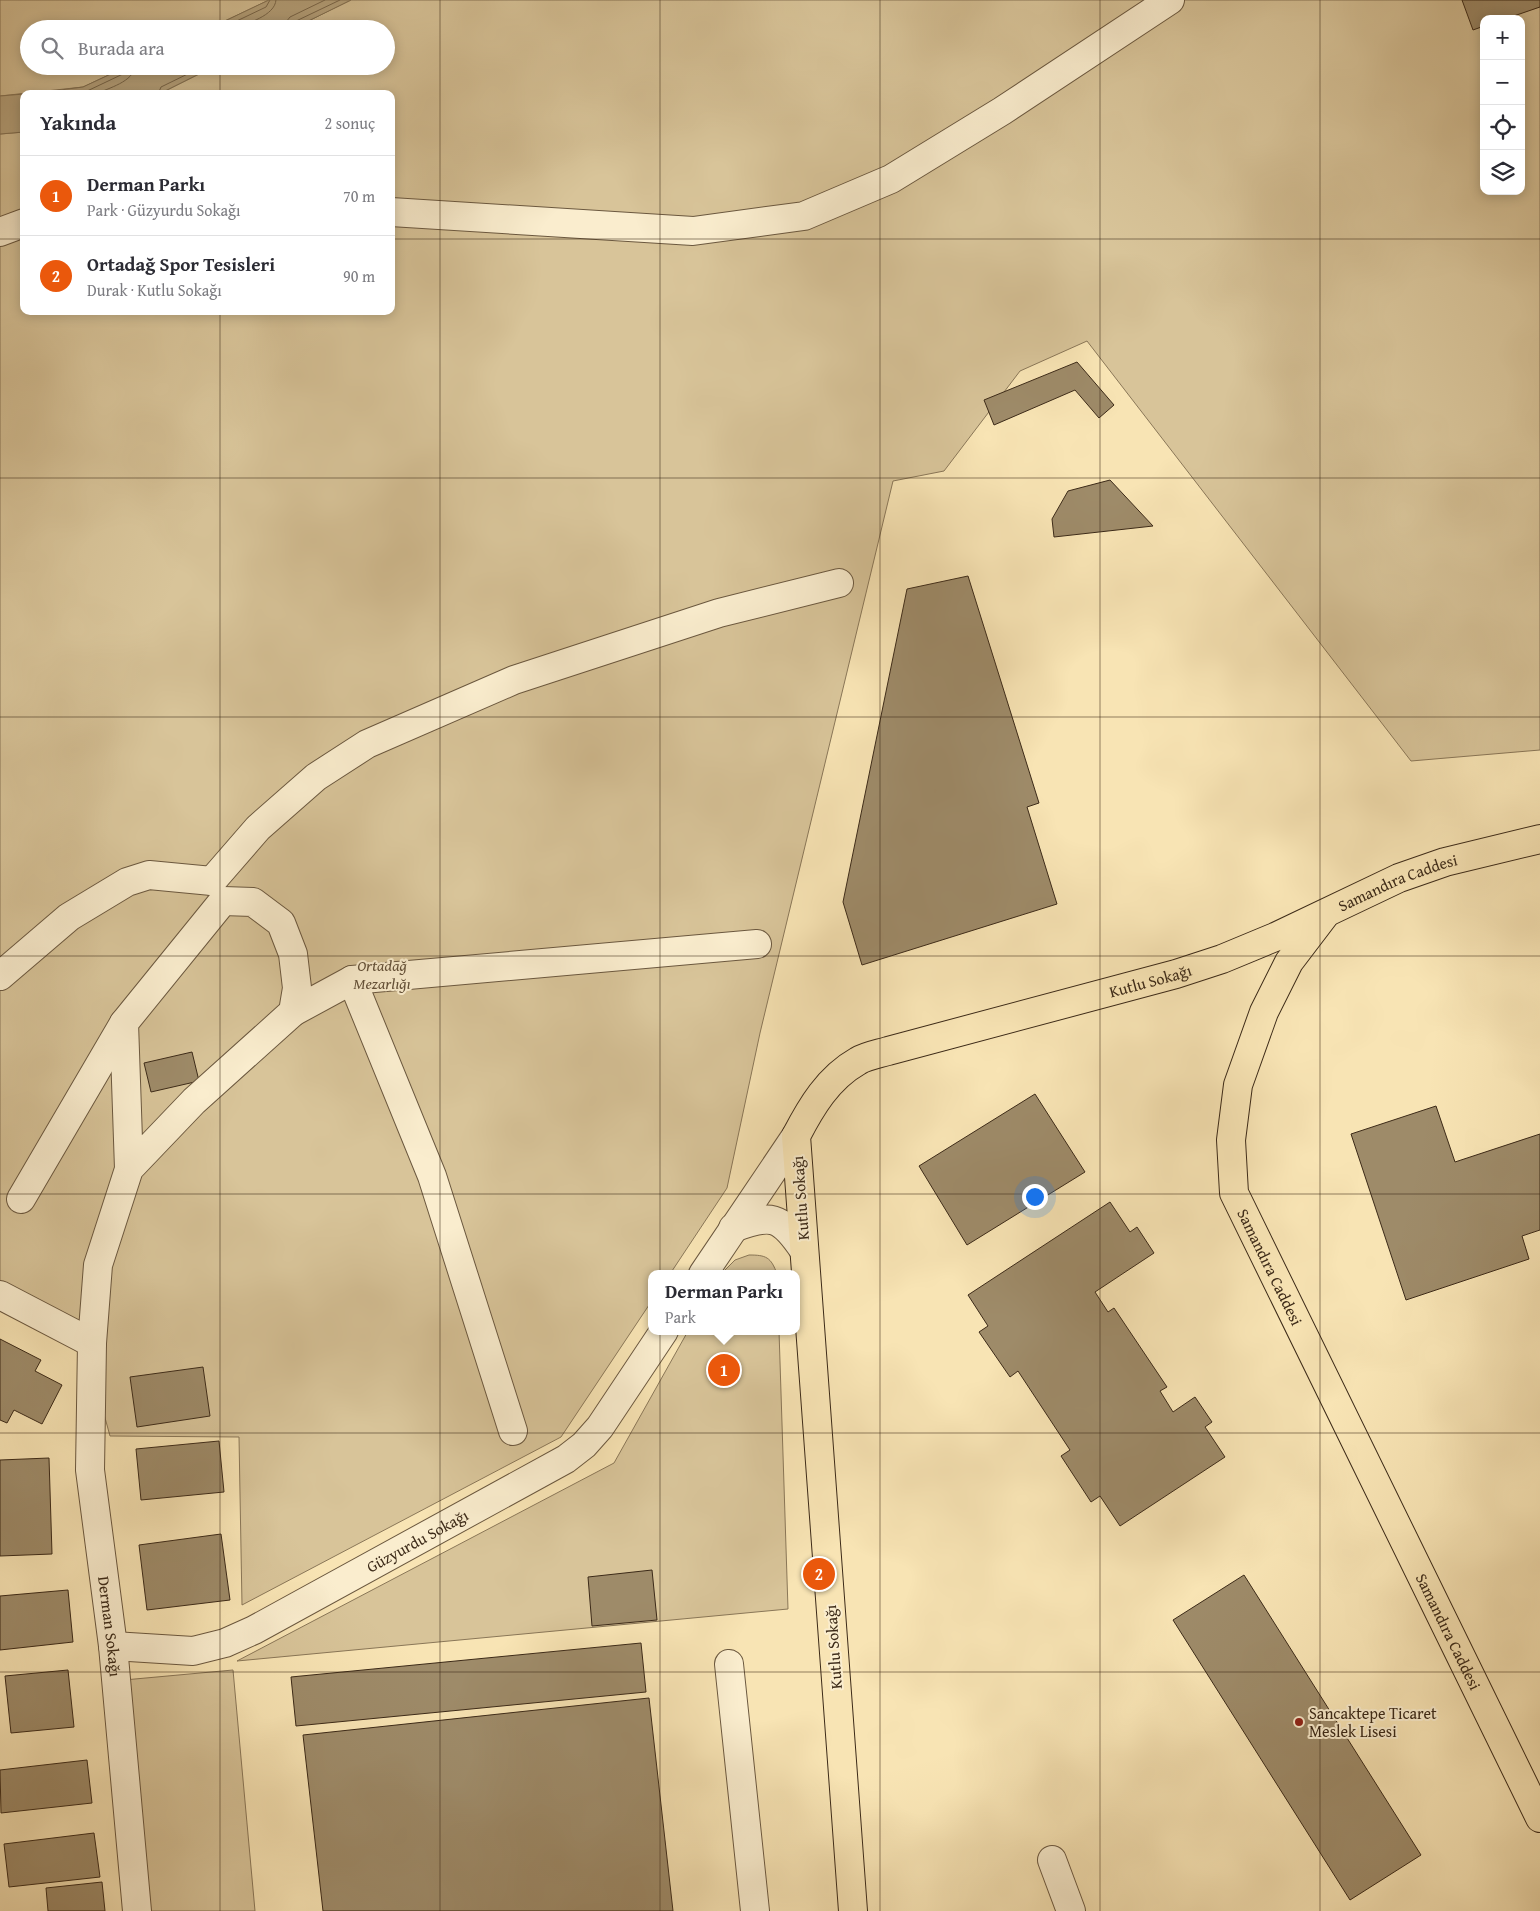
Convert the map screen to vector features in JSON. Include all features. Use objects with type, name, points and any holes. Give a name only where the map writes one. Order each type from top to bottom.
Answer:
[{"type":"main road","name":"Samandıra Caddesi","points":[[1540,839],[1445,862],[1424,869],[1376,887],[1327,912],[1289,962],[1264,1012],[1238,1085],[1230,1140],[1234,1193],[1540,1818]]},
{"type":"main road","name":"Kutlu Sokağı","points":[[853,1911],[796,1136],[813,1103],[831,1082],[858,1061],[888,1051],[1153,982],[1222,959],[1276,937],[1327,912]]},
{"type":"street","points":[[395,212],[694,231],[804,216],[891,179],[1002,111],[1170,0]]},
{"type":"street","points":[[0,232],[20,225]]},
{"type":"street","points":[[21,1199],[124,1023],[218,891],[258,828],[316,777],[367,744],[514,680],[719,613],[839,584]]},
{"type":"street","points":[[0,976],[69,917],[127,882],[150,874],[218,891],[238,900],[253,902],[281,923],[293,954],[297,988],[293,1012]]},
{"type":"street","points":[[129,1169],[194,1101],[293,1012],[352,980],[757,944]]},
{"type":"street","points":[[352,980],[432,1176],[513,1431]]},
{"type":"street","points":[[124,1023],[129,1169]]},
{"type":"street","points":[[706,1270],[796,1136]]},
{"type":"street","name":"Derman Sokağı","points":[[129,1169],[98,1265],[92,1343],[90,1470],[112,1646],[137,1911]]},
{"type":"street","points":[[733,1228],[758,1219],[776,1220],[790,1230],[803,1249]]},
{"type":"street","points":[[0,1295],[92,1343]]},
{"type":"street","name":"Güzyurdu Sokağı","points":[[112,1646],[193,1651],[225,1643],[254,1630],[566,1459],[584,1445],[600,1427],[661,1335]]},
{"type":"street","points":[[728,1664],[756,1911]]},
{"type":"street","points":[[1052,1860],[1071,1911]]},
{"type":"green space","points":[[0,0],[269,0],[227,20],[20,20],[20,75],[109,75],[83,87],[55,90],[20,90],[20,94],[0,96]]},
{"type":"green space","name":"Ortadağ Mezarlığı","points":[[351,0],[1540,0],[1540,750],[1411,761],[1087,341],[1020,371],[944,471],[893,481],[760,1033],[727,1188],[673,1270],[648,1270],[648,1306],[561,1437],[242,1605],[239,1437],[110,1436],[81,1330],[0,1285],[0,134],[20,132],[20,315],[395,315],[395,90],[167,90],[197,75],[395,75],[395,20],[310,20]]},
{"type":"green space","points":[[749,1255],[764,1257],[770,1261],[775,1270],[725,1270],[735,1260]]},
{"type":"green space","points":[[686,1335],[779,1335],[788,1609],[237,1661],[614,1463]]},
{"type":"green space","points":[[233,1670],[255,1911],[146,1911],[124,1680]]},
{"type":"water","points":[[269,0],[351,0],[310,20],[227,20]]},
{"type":"water","points":[[109,75],[197,75],[167,90],[60,90],[83,87]]},
{"type":"water","points":[[20,94],[20,132],[0,134],[0,96]]},
{"type":"building","points":[[1462,0],[1540,0],[1540,7],[1517,15],[1480,15],[1480,27],[1473,30]]},
{"type":"building","points":[[1077,362],[1114,405],[1099,418],[1075,390],[994,425],[984,400]]},
{"type":"building","points":[[1110,480],[1153,526],[1054,537],[1052,519],[1068,491]]},
{"type":"building","points":[[968,576],[1039,803],[1027,807],[1057,904],[862,965],[843,902],[907,589]]},
{"type":"building","points":[[192,1052],[199,1081],[151,1092],[144,1063]]},
{"type":"building","points":[[1035,1094],[1085,1172],[967,1245],[919,1166]]},
{"type":"building","points":[[1436,1106],[1455,1162],[1540,1134],[1540,1230],[1522,1236],[1529,1259],[1406,1300],[1351,1134]]},
{"type":"building","points":[[1110,1202],[1130,1232],[1137,1227],[1154,1253],[1095,1292],[1108,1312],[1114,1308],[1167,1387],[1160,1391],[1173,1412],[1195,1397],[1212,1422],[1205,1427],[1225,1457],[1120,1526],[1100,1496],[1091,1502],[1061,1456],[1070,1450],[1018,1371],[1010,1377],[979,1332],[988,1326],[968,1295]]},
{"type":"building","points":[[0,1339],[41,1360],[35,1371],[62,1385],[42,1424],[14,1410],[7,1423],[0,1420]]},
{"type":"building","points":[[203,1367],[210,1416],[137,1427],[130,1377]]},
{"type":"building","points":[[219,1441],[224,1492],[141,1500],[136,1449]]},
{"type":"building","points":[[49,1458],[52,1554],[0,1556],[0,1460]]},
{"type":"building","points":[[221,1534],[230,1600],[147,1610],[139,1545]]},
{"type":"building","points":[[652,1570],[657,1620],[592,1626],[588,1577]]},
{"type":"building","points":[[1244,1575],[1421,1855],[1350,1900],[1173,1620]]},
{"type":"building","points":[[68,1590],[73,1642],[0,1650],[0,1596]]},
{"type":"building","points":[[641,1643],[646,1692],[296,1726],[291,1677]]},
{"type":"building","points":[[68,1670],[74,1727],[11,1733],[5,1676]]},
{"type":"building","points":[[649,1698],[673,1911],[323,1911],[303,1735]]},
{"type":"building","points":[[87,1760],[92,1803],[1,1813],[0,1770]]},
{"type":"building","points":[[94,1833],[100,1877],[9,1887],[4,1844]]},
{"type":"building","points":[[102,1882],[105,1911],[48,1911],[46,1888]]},
{"type":"place","name":"Derman Parkı","points":[[724,1370]]},
{"type":"place","name":"Ortadağ Spor Tesisleri","points":[[819,1574]]},
{"type":"place","name":"Sancaktepe Ticaret Meslek Lisesi","points":[[1299,1722]]}]
